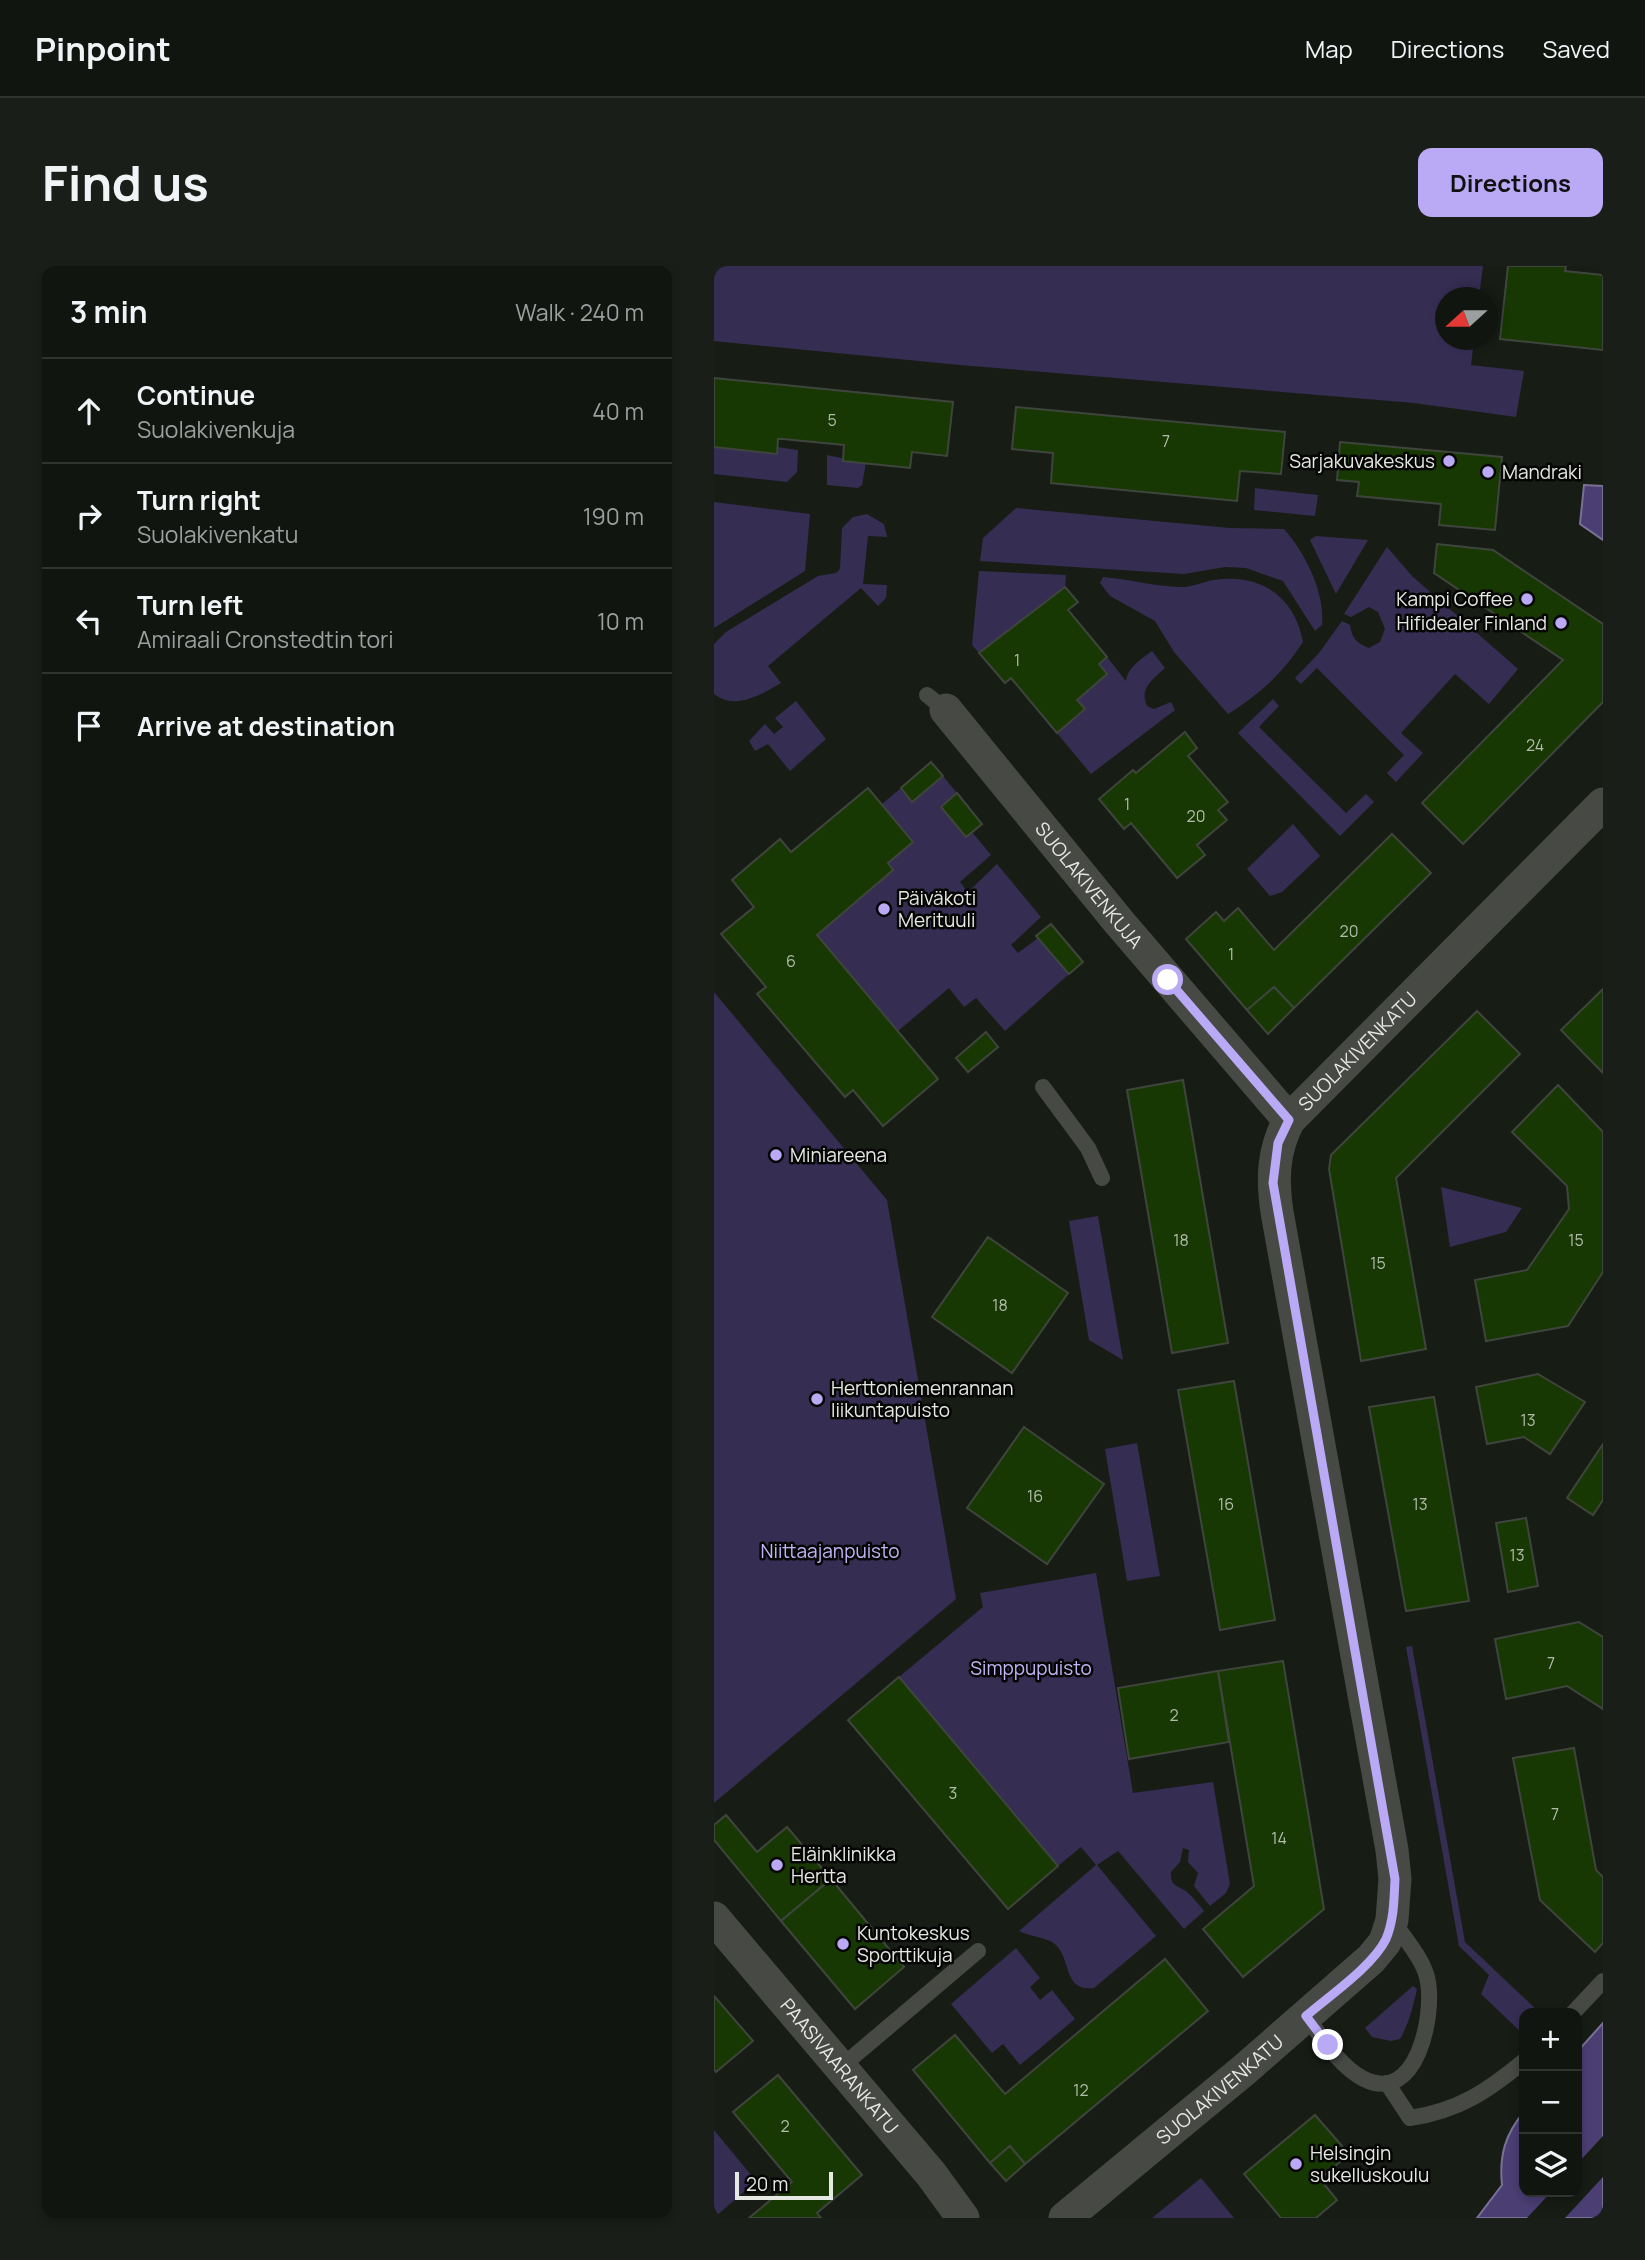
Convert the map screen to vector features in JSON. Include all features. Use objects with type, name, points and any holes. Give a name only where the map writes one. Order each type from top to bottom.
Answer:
[{"type":"street","name":"SUOLAKIVENKUJA","points":[[937,702],[1119,922],[1289,1120]]},
{"type":"street","name":"SUOLAKIVENKATU","points":[[1065,2218],[1306,2016],[1371,1959],[1385,1941],[1392,1920],[1395,1879],[1392,1850],[1273,1183],[1278,1143],[1289,1120],[1603,804]]},
{"type":"street","name":"PAASIVAARANKATU","points":[[714,1918],[932,2174],[962,2218]]},
{"type":"lane","points":[[1044,1087],[1088,1147],[1102,1178]]},
{"type":"lane","points":[[1306,2016],[1352,2072],[1368,2081],[1387,2083],[1407,2072],[1420,2055],[1429,2010],[1428,1980],[1392,1920]]},
{"type":"lane","points":[[841,2067],[978,1951]]},
{"type":"lane","points":[[1578,2008],[1603,1981]]},
{"type":"lane","points":[[1387,2083],[1410,2118],[1436,2114],[1485,2093],[1519,2066]]},
{"type":"green space","points":[[714,266],[1483,266],[1480,287],[1435,287],[1435,350],[1473,350],[1471,365],[1524,371],[1516,417],[1414,403],[960,365],[714,341]]},
{"type":"green space","points":[[714,447],[777,454],[778,447],[798,450],[797,472],[787,482],[714,474]]},
{"type":"green space","points":[[827,455],[866,463],[862,485],[858,488],[827,485]]},
{"type":"green space","points":[[1255,488],[1318,495],[1315,516],[1254,510]]},
{"type":"green space","points":[[714,502],[810,514],[805,571],[714,628]]},
{"type":"green space","points":[[1016,508],[1230,528],[1284,529],[1306,561],[1317,586],[1322,625],[1315,631],[1283,581],[1246,568],[1225,567],[1184,574],[980,561],[983,538]]},
{"type":"green space","points":[[867,514],[884,524],[887,537],[868,536],[863,584],[887,585],[886,598],[878,606],[861,588],[768,666],[781,683],[774,687],[739,701],[722,699],[714,694],[714,644],[726,632],[818,576],[836,573],[840,569],[842,528],[853,517]]},
{"type":"green space","points":[[1316,536],[1368,540],[1336,594],[1310,540]]},
{"type":"green space","points":[[1387,547],[1412,576],[1518,669],[1489,704],[1455,674],[1401,733],[1423,753],[1396,782],[1387,773],[1404,755],[1317,668],[1301,684],[1295,678],[1319,653],[1342,621],[1350,625],[1353,637],[1361,644],[1369,648],[1380,642],[1385,629],[1378,612],[1369,607],[1351,617],[1344,614]]},
{"type":"green space","points":[[979,571],[1066,575],[1065,587],[979,653],[972,645]]},
{"type":"green space","points":[[1103,577],[1178,587],[1214,580],[1247,580],[1261,585],[1284,601],[1299,626],[1303,642],[1270,682],[1228,714],[1174,652],[1155,621],[1110,596],[1100,583]]},
{"type":"green space","points":[[1152,651],[1165,668],[1146,689],[1147,706],[1154,709],[1171,702],[1175,710],[1091,774],[1057,733],[1085,710],[1077,700],[1107,675],[1099,664],[1107,657],[1126,681],[1132,668]]},
{"type":"green space","points":[[1273,699],[1279,706],[1259,727],[1346,813],[1366,794],[1374,802],[1340,836],[1238,733]]},
{"type":"green space","points":[[796,701],[826,739],[790,771],[768,744],[755,751],[749,741],[765,724],[774,734],[783,727],[775,718]]},
{"type":"green space","points":[[943,776],[957,793],[941,808],[965,837],[972,832],[991,855],[960,882],[968,892],[997,864],[1041,917],[1011,945],[1018,953],[1038,938],[1069,974],[1005,1031],[976,998],[964,1007],[949,988],[898,1031],[817,935],[893,870],[888,863],[882,804],[901,788],[912,801]]},
{"type":"green space","points":[[1293,824],[1320,856],[1282,892],[1270,896],[1247,869]]},
{"type":"green space","name":"Niittaajanpuisto","points":[[714,992],[887,1200],[956,1599],[714,1803]]},
{"type":"green space","points":[[1441,1187],[1522,1208],[1506,1232],[1450,1247]]},
{"type":"green space","points":[[1098,1216],[1123,1360],[1089,1340],[1069,1221]]},
{"type":"green space","points":[[1137,1443],[1160,1576],[1127,1581],[1105,1449]]},
{"type":"green space","name":"Simppupuisto","points":[[1096,1573],[1133,1793],[1213,1782],[1230,1884],[1226,1893],[1210,1906],[1194,1886],[1198,1873],[1188,1862],[1189,1850],[1183,1848],[1180,1862],[1171,1872],[1172,1881],[1185,1890],[1204,1911],[1184,1929],[1118,1851],[1097,1865],[1156,1936],[1094,1988],[1084,1988],[1072,1980],[1056,1945],[1019,1931],[1096,1865],[1081,1847],[1058,1866],[899,1677],[983,1607],[980,1593]]},
{"type":"green space","points":[[1412,1646],[1465,1942],[1535,2008],[1519,2008],[1519,2030],[1481,1994],[1489,1975],[1459,1946],[1406,1647]]},
{"type":"green space","points":[[1016,1948],[1040,1978],[1030,1987],[1040,2000],[1052,1990],[1075,2019],[1020,2065],[1003,2044],[992,2053],[951,2004]]},
{"type":"green space","points":[[1413,1986],[1417,1989],[1414,2002],[1400,2039],[1391,2041],[1372,2037],[1365,2028]]},
{"type":"green space","points":[[714,2130],[756,2181],[714,2218]]},
{"type":"green space","points":[[1201,2178],[1234,2218],[1152,2218]]},
{"type":"shaded area","points":[[1584,485],[1603,486],[1603,540],[1580,524]]},
{"type":"shaded area","points":[[1603,2023],[1603,2218],[1477,2218],[1502,2185],[1501,2164],[1505,2146],[1519,2119],[1519,2197],[1582,2197],[1582,2046]]},
{"type":"pier","points":[[1603,2136],[1603,2177],[1565,2218],[1527,2218],[1546,2197],[1582,2197],[1582,2159]]},
{"type":"building","points":[[1508,266],[1566,266],[1565,271],[1603,275],[1603,350],[1500,339]]},
{"type":"building","points":[[714,378],[953,402],[947,456],[912,452],[910,468],[843,461],[844,445],[778,439],[777,454],[714,447]]},
{"type":"building","points":[[1016,407],[1285,432],[1281,474],[1240,471],[1237,501],[1051,483],[1053,453],[1012,449]]},
{"type":"building","points":[[1340,442],[1502,457],[1495,530],[1439,525],[1441,504],[1357,496],[1359,482],[1337,480]]},
{"type":"building","points":[[1437,544],[1493,550],[1603,624],[1603,702],[1463,844],[1422,803],[1563,660],[1434,573]]},
{"type":"building","points":[[1065,587],[1078,602],[1068,610],[1107,657],[1099,664],[1107,674],[1077,700],[1085,709],[1057,733],[1011,678],[1005,683],[979,653]]},
{"type":"building","points":[[1185,732],[1197,748],[1188,756],[1228,802],[1218,810],[1227,820],[1197,845],[1205,855],[1177,878],[1131,823],[1124,829],[1099,799],[1133,770],[1136,773]]},
{"type":"building","points":[[931,762],[943,776],[912,802],[901,788]]},
{"type":"building","points":[[868,788],[913,842],[888,863],[893,870],[817,935],[938,1079],[883,1126],[853,1090],[845,1097],[757,994],[766,987],[721,934],[754,907],[732,880],[780,839],[791,852]]},
{"type":"building","points":[[957,793],[982,824],[966,837],[941,807]]},
{"type":"building","points":[[1392,834],[1431,873],[1294,1008],[1274,987],[1247,1010],[1186,939],[1216,912],[1224,921],[1238,908],[1274,950]]},
{"type":"building","points":[[1051,924],[1083,962],[1069,974],[1036,936]]},
{"type":"building","points":[[1274,987],[1294,1008],[1268,1034],[1247,1010]]},
{"type":"building","points":[[1603,989],[1603,1073],[1561,1030]]},
{"type":"building","points":[[1477,1011],[1520,1054],[1396,1178],[1426,1349],[1361,1361],[1329,1169],[1331,1155]]},
{"type":"building","points":[[986,1032],[998,1047],[968,1072],[956,1058]]},
{"type":"building","points":[[1183,1080],[1228,1343],[1172,1353],[1127,1090]]},
{"type":"building","points":[[1558,1085],[1603,1132],[1603,1272],[1568,1326],[1486,1341],[1475,1280],[1527,1270],[1569,1209],[1567,1186],[1512,1132]]},
{"type":"building","points":[[988,1237],[1068,1293],[1012,1373],[932,1317]]},
{"type":"building","points":[[1538,1374],[1585,1402],[1550,1454],[1524,1437],[1487,1444],[1476,1387]]},
{"type":"building","points":[[1234,1381],[1275,1620],[1220,1630],[1178,1390]]},
{"type":"building","points":[[1434,1397],[1469,1601],[1406,1611],[1369,1407]]},
{"type":"building","points":[[1024,1427],[1104,1484],[1047,1564],[967,1508]]},
{"type":"building","points":[[1603,1444],[1603,1500],[1593,1515],[1567,1498]]},
{"type":"building","points":[[1526,1518],[1538,1586],[1508,1592],[1496,1523]]},
{"type":"building","points":[[1579,1622],[1603,1637],[1603,1709],[1567,1686],[1506,1699],[1495,1639]]},
{"type":"building","points":[[1283,1661],[1324,1909],[1243,1977],[1203,1929],[1254,1886],[1218,1671]]},
{"type":"building","points":[[1218,1671],[1229,1742],[1129,1759],[1118,1688]]},
{"type":"building","name":"Kuntokeskus Sporttikuja","points":[[899,1677],[1058,1866],[1008,1909],[848,1720]]},
{"type":"building","points":[[1574,1748],[1596,1870],[1603,1877],[1603,1943],[1595,1952],[1540,1900],[1513,1758]]},
{"type":"building","name":"Eläinklinikka Hertta","points":[[726,1815],[757,1852],[787,1827],[831,1879],[781,1921],[714,1840],[714,1825]]},
{"type":"building","name":"Kuntokeskus Sporttikuja","points":[[831,1879],[904,1967],[855,2009],[781,1921]]},
{"type":"building","points":[[1165,1959],[1208,2011],[1025,2164],[1010,2146],[990,2163],[913,2070],[955,2035],[1005,2094]]},
{"type":"building","points":[[714,1996],[753,2041],[716,2072],[714,2069]]},
{"type":"building","points":[[778,2075],[862,2175],[817,2213],[821,2218],[749,2218],[792,2182],[733,2112]]},
{"type":"building","name":"Helsingin sukelluskoulu","points":[[1315,2115],[1349,2154],[1320,2179],[1337,2200],[1316,2218],[1281,2218],[1244,2174]]},
{"type":"building","points":[[1010,2146],[1025,2164],[1006,2181],[990,2163]]},
{"type":"place","name":"Sarjakuvakeskus","points":[[1449,461]]},
{"type":"place","name":"Mandraki","points":[[1488,472]]},
{"type":"place","name":"Kampi Coffee","points":[[1527,599]]},
{"type":"place","name":"Hifidealer Finland","points":[[1561,623]]},
{"type":"place","name":"Päiväkoti Merituuli","points":[[884,909]]},
{"type":"place","name":"Miniareena","points":[[776,1155]]},
{"type":"place","name":"Herttoniemenrannan liikuntapuisto","points":[[817,1399]]},
{"type":"place","name":"Eläinklinikka Hertta","points":[[777,1865]]},
{"type":"place","name":"Kuntokeskus Sporttikuja","points":[[843,1944]]},
{"type":"place","name":"Helsingin sukelluskoulu","points":[[1296,2164]]},
{"type":"route","points":[[1168,980],[1289,1120],[1278,1143],[1273,1183],[1395,1879],[1392,1920],[1385,1941],[1371,1959],[1306,2016],[1328,2045]]}]
